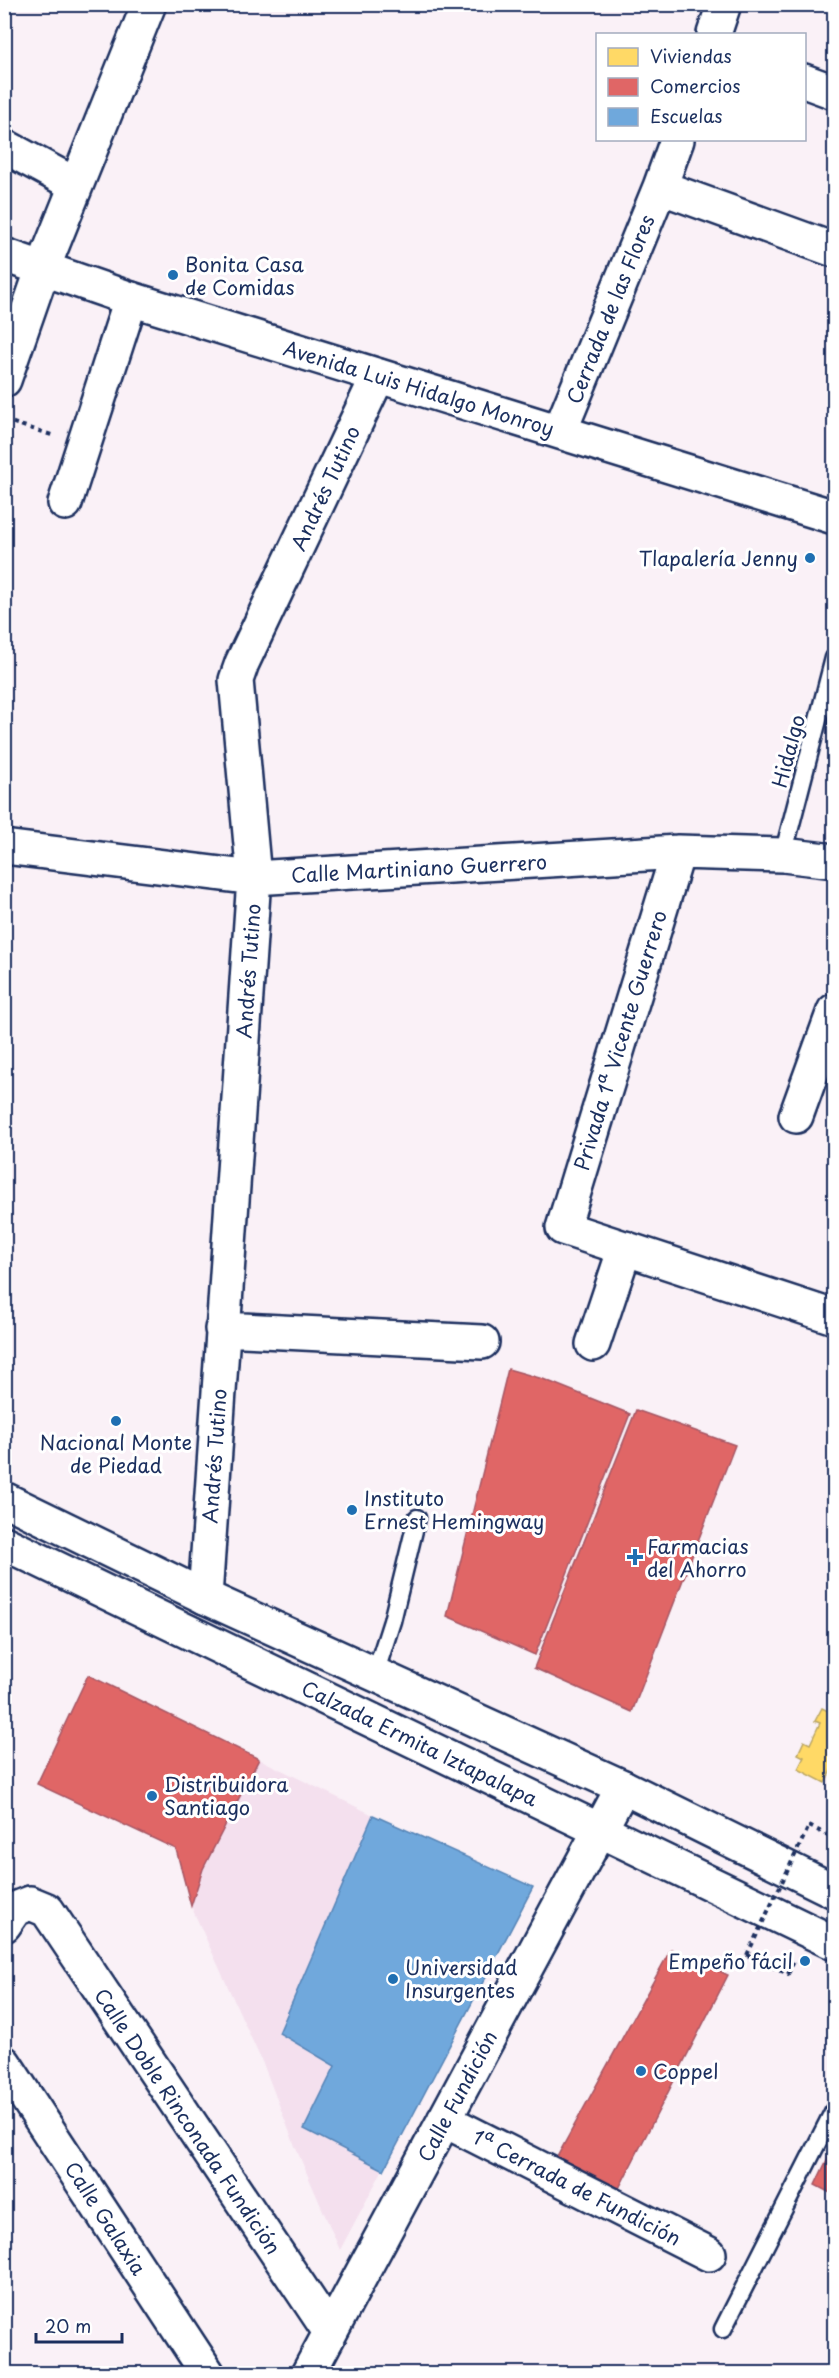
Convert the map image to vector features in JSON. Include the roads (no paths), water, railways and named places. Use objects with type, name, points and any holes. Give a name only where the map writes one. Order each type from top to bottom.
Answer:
[{"type":"street","points":[[4,380],[43,268],[149,4]]},
{"type":"street","points":[[714,33],[724,4]]},
{"type":"street","points":[[806,82],[834,92]]},
{"type":"street","name":"Cerrada de las Flores","points":[[560,431],[677,141]]},
{"type":"street","points":[[4,146],[76,185]]},
{"type":"street","points":[[660,187],[834,250]]},
{"type":"street","name":"Avenida Luis Hidalgo Monroy","points":[[4,255],[131,298],[378,376],[834,517]]},
{"type":"street","points":[[66,503],[131,298]]},
{"type":"street","name":"Andrés Tutino","points":[[205,1597],[254,878],[236,680],[378,376]]},
{"type":"street","name":"Calle Martiniano Guerrero","points":[[4,847],[254,878],[678,852],[783,855],[834,861]]},
{"type":"street","name":"Privada 1ª Vicente Guerrero","points":[[625,1248],[563,1228],[678,852]]},
{"type":"street","points":[[796,1116],[834,1011]]},
{"type":"street","points":[[593,1344],[625,1248],[834,1317]]},
{"type":"street","points":[[222,1329],[482,1342]]},
{"type":"street","name":"Calzada Ermita Iztapalapa","points":[[4,1499],[205,1597],[623,1787],[834,1891]]},
{"type":"street","name":"Calzada Ermita Iztapalapa","points":[[4,1543],[834,1943]]},
{"type":"street","name":"Calle Fundición","points":[[313,2372],[330,2332],[623,1787]]},
{"type":"street","name":"Calle Doble Rinconada Fundición","points":[[4,1925],[15,1909],[30,1903],[46,1910],[330,2332]]},
{"type":"street","name":"Calle Galaxia","points":[[4,2063],[208,2373]]},
{"type":"street","name":"1ª Cerrada de Fundición","points":[[444,2120],[709,2254]]},
{"type":"lane","name":"Hidalgo","points":[[783,855],[834,658]]},
{"type":"lane","points":[[375,1674],[392,1621],[417,1518]]},
{"type":"lane","points":[[723,2329],[834,2110]]},
{"type":"place","name":"Bonita Casa de Comidas","points":[[173,275]]},
{"type":"place","name":"Tlapalería Jenny","points":[[810,558]]},
{"type":"place","name":"Nacional Monte de Piedad","points":[[116,1421]]},
{"type":"place","name":"Instituto Ernest Hemingway","points":[[352,1510]]},
{"type":"place","name":"Farmacias del Ahorro","points":[[635,1557]]},
{"type":"place","name":"Distribuidora Santiago","points":[[152,1796]]},
{"type":"place","name":"Empeño fácil","points":[[805,1961]]},
{"type":"place","name":"Universidad Insurgentes","points":[[393,1979]]},
{"type":"place","name":"Coppel","points":[[641,2071]]}]
